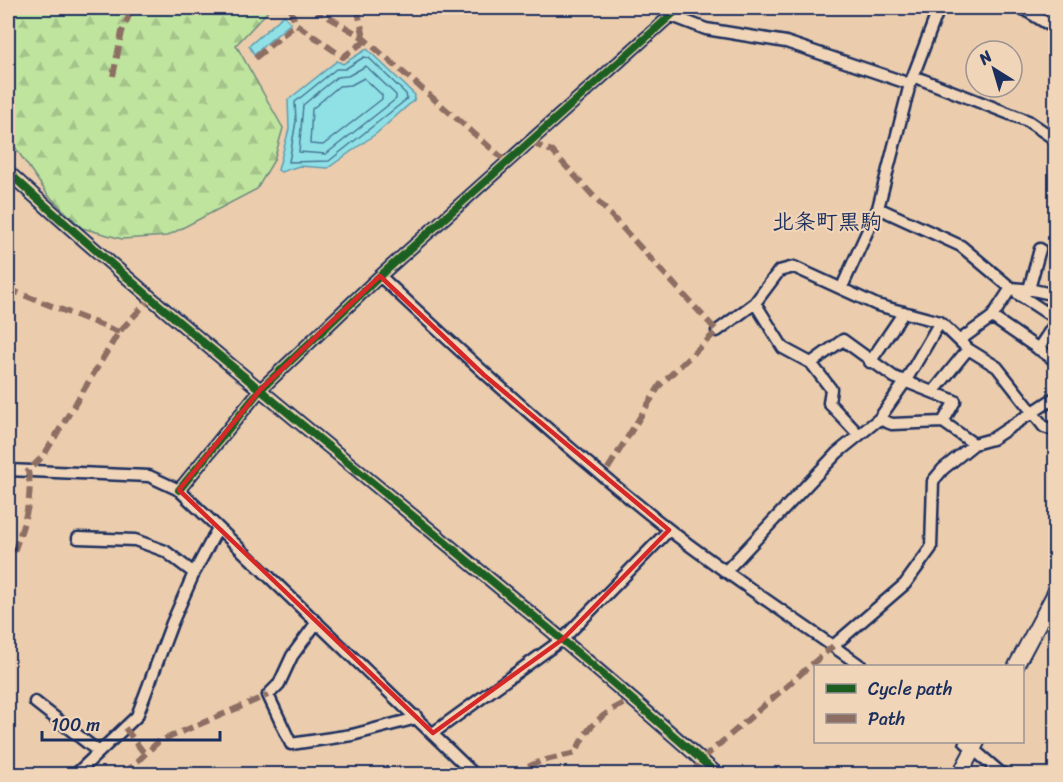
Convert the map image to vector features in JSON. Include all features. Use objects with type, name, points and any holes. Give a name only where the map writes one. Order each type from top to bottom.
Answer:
[{"type":"main road","points":[[1017,665],[1056,591]]},
{"type":"main road","points":[[960,774],[972,744]]},
{"type":"street","points":[[842,287],[878,208],[911,80],[939,8]]},
{"type":"street","points":[[1022,8],[1056,29]]},
{"type":"street","points":[[179,490],[260,390],[380,276],[675,12],[706,28],[786,42],[911,80],[1028,121],[1056,140]]},
{"type":"street","points":[[8,172],[150,299],[563,639],[717,774]]},
{"type":"street","points":[[878,208],[961,246],[1020,289],[1056,296]]},
{"type":"street","points":[[1040,249],[1018,294],[1047,313]]},
{"type":"street","points":[[717,331],[755,303],[779,271],[794,267],[877,304],[940,321],[968,349],[997,367],[1044,427],[1056,431]]},
{"type":"street","points":[[380,276],[484,375],[669,530],[725,572],[860,665]]},
{"type":"street","points":[[960,340],[992,317],[1020,289]]},
{"type":"street","points":[[755,303],[783,348],[811,363],[831,389],[829,403],[859,435]]},
{"type":"street","points":[[870,362],[904,312]]},
{"type":"street","points":[[992,317],[1056,361]]},
{"type":"street","points":[[725,572],[837,453],[879,419],[905,382],[940,321]]},
{"type":"street","points":[[1038,350],[1052,328]]},
{"type":"street","points":[[811,363],[843,340],[870,362],[905,382],[934,391],[955,401],[943,422]]},
{"type":"street","points":[[934,391],[968,349]]},
{"type":"street","points":[[833,646],[905,584],[931,548],[933,482],[943,469],[974,444],[992,439],[1056,397]]},
{"type":"street","points":[[879,419],[892,424],[943,422],[974,444]]},
{"type":"street","points":[[8,470],[149,476],[179,490],[474,774]]},
{"type":"street","points":[[76,774],[137,716],[194,573],[218,528]]},
{"type":"street","points":[[433,733],[563,639],[669,530]]},
{"type":"street","points":[[78,538],[135,540],[165,550],[194,573]]},
{"type":"street","points":[[317,622],[292,656],[279,684],[268,695],[291,744],[352,735],[413,719],[416,716]]},
{"type":"street","points":[[35,702],[99,752]]},
{"type":"street","points":[[972,744],[1002,774]]},
{"type":"highlighted area","points":[[380,276],[484,375],[669,530],[563,639],[433,733],[179,490],[260,390]]},
{"type":"green space","points":[[8,8],[271,8],[236,45],[283,128],[274,160],[257,189],[167,236],[122,239],[82,228],[48,195],[8,137]]},
{"type":"water","points":[[284,15],[291,23],[254,54],[249,46]]},
{"type":"water","points":[[367,49],[415,95],[414,100],[377,133],[328,168],[299,166],[281,172],[278,170],[289,129],[288,100],[337,61],[343,64]]},
{"type":"marked path","points":[[113,76],[122,32],[132,8]]},
{"type":"marked path","points":[[290,8],[296,24],[343,57],[365,41]]},
{"type":"marked path","points":[[313,8],[362,37],[507,162]]},
{"type":"marked path","points":[[357,8],[362,37]]},
{"type":"marked path","points":[[255,58],[296,24]]},
{"type":"marked path","points":[[531,143],[552,151],[717,331],[660,385],[604,475]]},
{"type":"marked path","points":[[8,289],[119,332]]},
{"type":"marked path","points":[[8,569],[27,508],[30,483],[28,471],[44,455],[119,332],[150,299]]},
{"type":"marked path","points":[[693,774],[701,760],[833,646]]},
{"type":"marked path","points":[[124,774],[158,742],[268,695]]},
{"type":"marked path","points":[[512,774],[541,761],[576,753],[585,734],[598,720],[633,699]]},
{"type":"marked path","points":[[125,728],[144,753]]},
{"type":"cycle path","points":[[179,490],[260,390],[380,276],[679,8]]},
{"type":"cycle path","points":[[8,172],[183,325],[541,622],[717,774]]},
{"type":"district","name":"北条町黒駒","points":[[827,221]]}]
